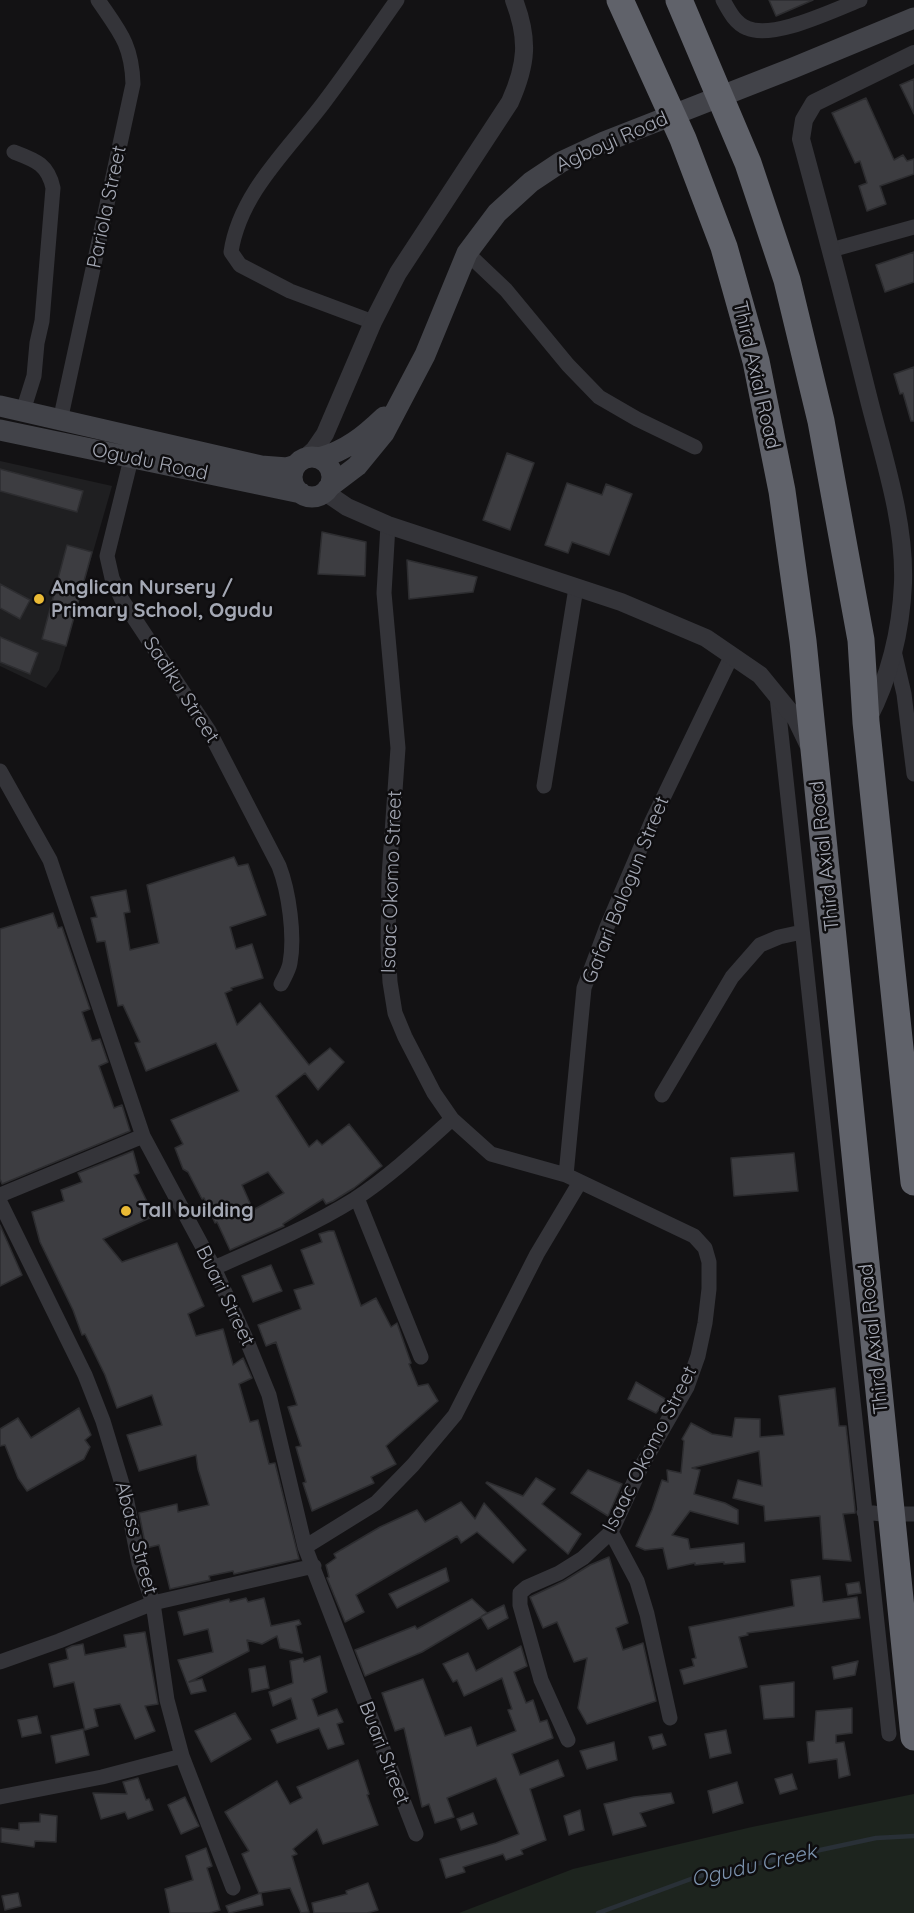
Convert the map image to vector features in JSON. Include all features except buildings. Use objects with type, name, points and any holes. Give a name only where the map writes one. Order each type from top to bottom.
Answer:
[{"type":"highway","name":"Third Axial Road","points":[[620,0],[683,139],[720,236],[756,361],[782,490],[803,641],[826,865],[901,1736]]},
{"type":"highway","points":[[679,0],[748,163],[787,280],[821,421],[861,640],[866,722],[914,1182]]},
{"type":"main road","name":"Agboyi Road","points":[[411,380],[425,355],[467,253],[497,213],[531,182],[561,162],[604,142],[914,18]]},
{"type":"main road","name":"Ogudu Road","points":[[0,406],[278,468],[334,454],[358,441],[386,414],[411,380]]},
{"type":"main road","points":[[327,490],[332,473],[325,461],[307,460],[292,478],[301,494],[314,497],[327,490],[357,466],[384,433],[411,380]]},
{"type":"main road","name":"Ogudu Road","points":[[0,430],[301,494]]},
{"type":"street","name":"Pariola Street","points":[[60,421],[133,84],[133,66],[129,50],[98,0]]},
{"type":"street","points":[[373,322],[290,291],[240,265],[231,252],[233,237],[268,169],[324,103],[397,0]]},
{"type":"street","points":[[307,460],[325,434],[373,322],[398,273],[497,125],[515,92],[524,62],[525,42],[522,20],[514,0]]},
{"type":"street","points":[[723,0],[738,21],[745,27],[759,32],[781,29],[860,0]]},
{"type":"street","points":[[866,722],[877,702],[894,651],[907,532],[884,459],[801,139],[804,120],[814,103],[914,54]]},
{"type":"street","points":[[14,152],[34,159],[48,171],[53,188],[42,321],[34,376],[23,411]]},
{"type":"street","points":[[831,250],[914,227]]},
{"type":"street","points":[[467,253],[506,290],[568,365],[599,397],[637,419],[695,447]]},
{"type":"street","name":"Sadiku Street","points":[[131,459],[107,556],[112,578],[122,600],[209,731],[261,828],[285,882],[291,925],[290,965],[280,984]]},
{"type":"street","points":[[327,490],[347,507],[388,525],[621,602],[666,619],[706,638],[760,675],[796,719],[806,738],[816,770]]},
{"type":"street","name":"Isaac Okomo Street","points":[[388,525],[384,593],[398,748],[388,876],[387,945],[395,1013],[405,1037],[434,1093],[452,1119],[491,1154],[566,1175],[694,1236],[705,1248],[709,1262],[705,1323],[698,1356],[687,1387],[642,1465],[611,1532],[583,1558],[559,1573],[527,1587],[520,1593],[520,1605],[541,1680],[568,1740]]},
{"type":"street","points":[[544,786],[576,588]]},
{"type":"street","points":[[894,651],[904,694],[914,774]]},
{"type":"street","name":"Gafari Balogun Street","points":[[566,1175],[584,988],[606,929],[652,821],[732,655]]},
{"type":"street","points":[[777,696],[864,1512],[901,1736]]},
{"type":"street","name":"Buari Street","points":[[0,771],[50,860],[143,1136],[214,1268],[248,1341],[269,1395],[305,1547],[416,1834]]},
{"type":"street","points":[[662,1095],[732,977],[760,945],[802,932]]},
{"type":"street","points":[[214,1268],[298,1232],[357,1198],[410,1158],[452,1119]]},
{"type":"street","points":[[0,1195],[143,1136]]},
{"type":"street","points":[[305,1547],[376,1503],[413,1464],[454,1415],[537,1254],[580,1182]]},
{"type":"street","points":[[357,1198],[421,1357]]},
{"type":"street","name":"Abass Street","points":[[0,1202],[85,1375],[104,1420],[126,1497],[139,1563],[153,1603],[167,1700],[182,1756],[233,1888]]},
{"type":"street","points":[[864,1512],[914,1514]]},
{"type":"street","points":[[611,1532],[637,1581],[647,1614],[670,1718]]},
{"type":"street","points":[[0,1662],[153,1603],[314,1566]]},
{"type":"street","points":[[0,1797],[102,1777],[182,1756]]},
{"type":"shaded area","name":"Anglican Nursery / Primary School, Ogudu","points":[[0,461],[112,486],[59,670],[46,688],[0,666]]},
{"type":"shaded area","points":[[914,1794],[914,1913],[459,1913],[573,1869],[752,1827]]},
{"type":"waterway","name":"Ogudu Creek","points":[[598,1913],[699,1876],[876,1838],[914,1836]]},
{"type":"place","name":"Anglican Nursery / Primary School, Ogudu","points":[[39,599]]},
{"type":"place","name":"Tall building","points":[[126,1211]]}]
